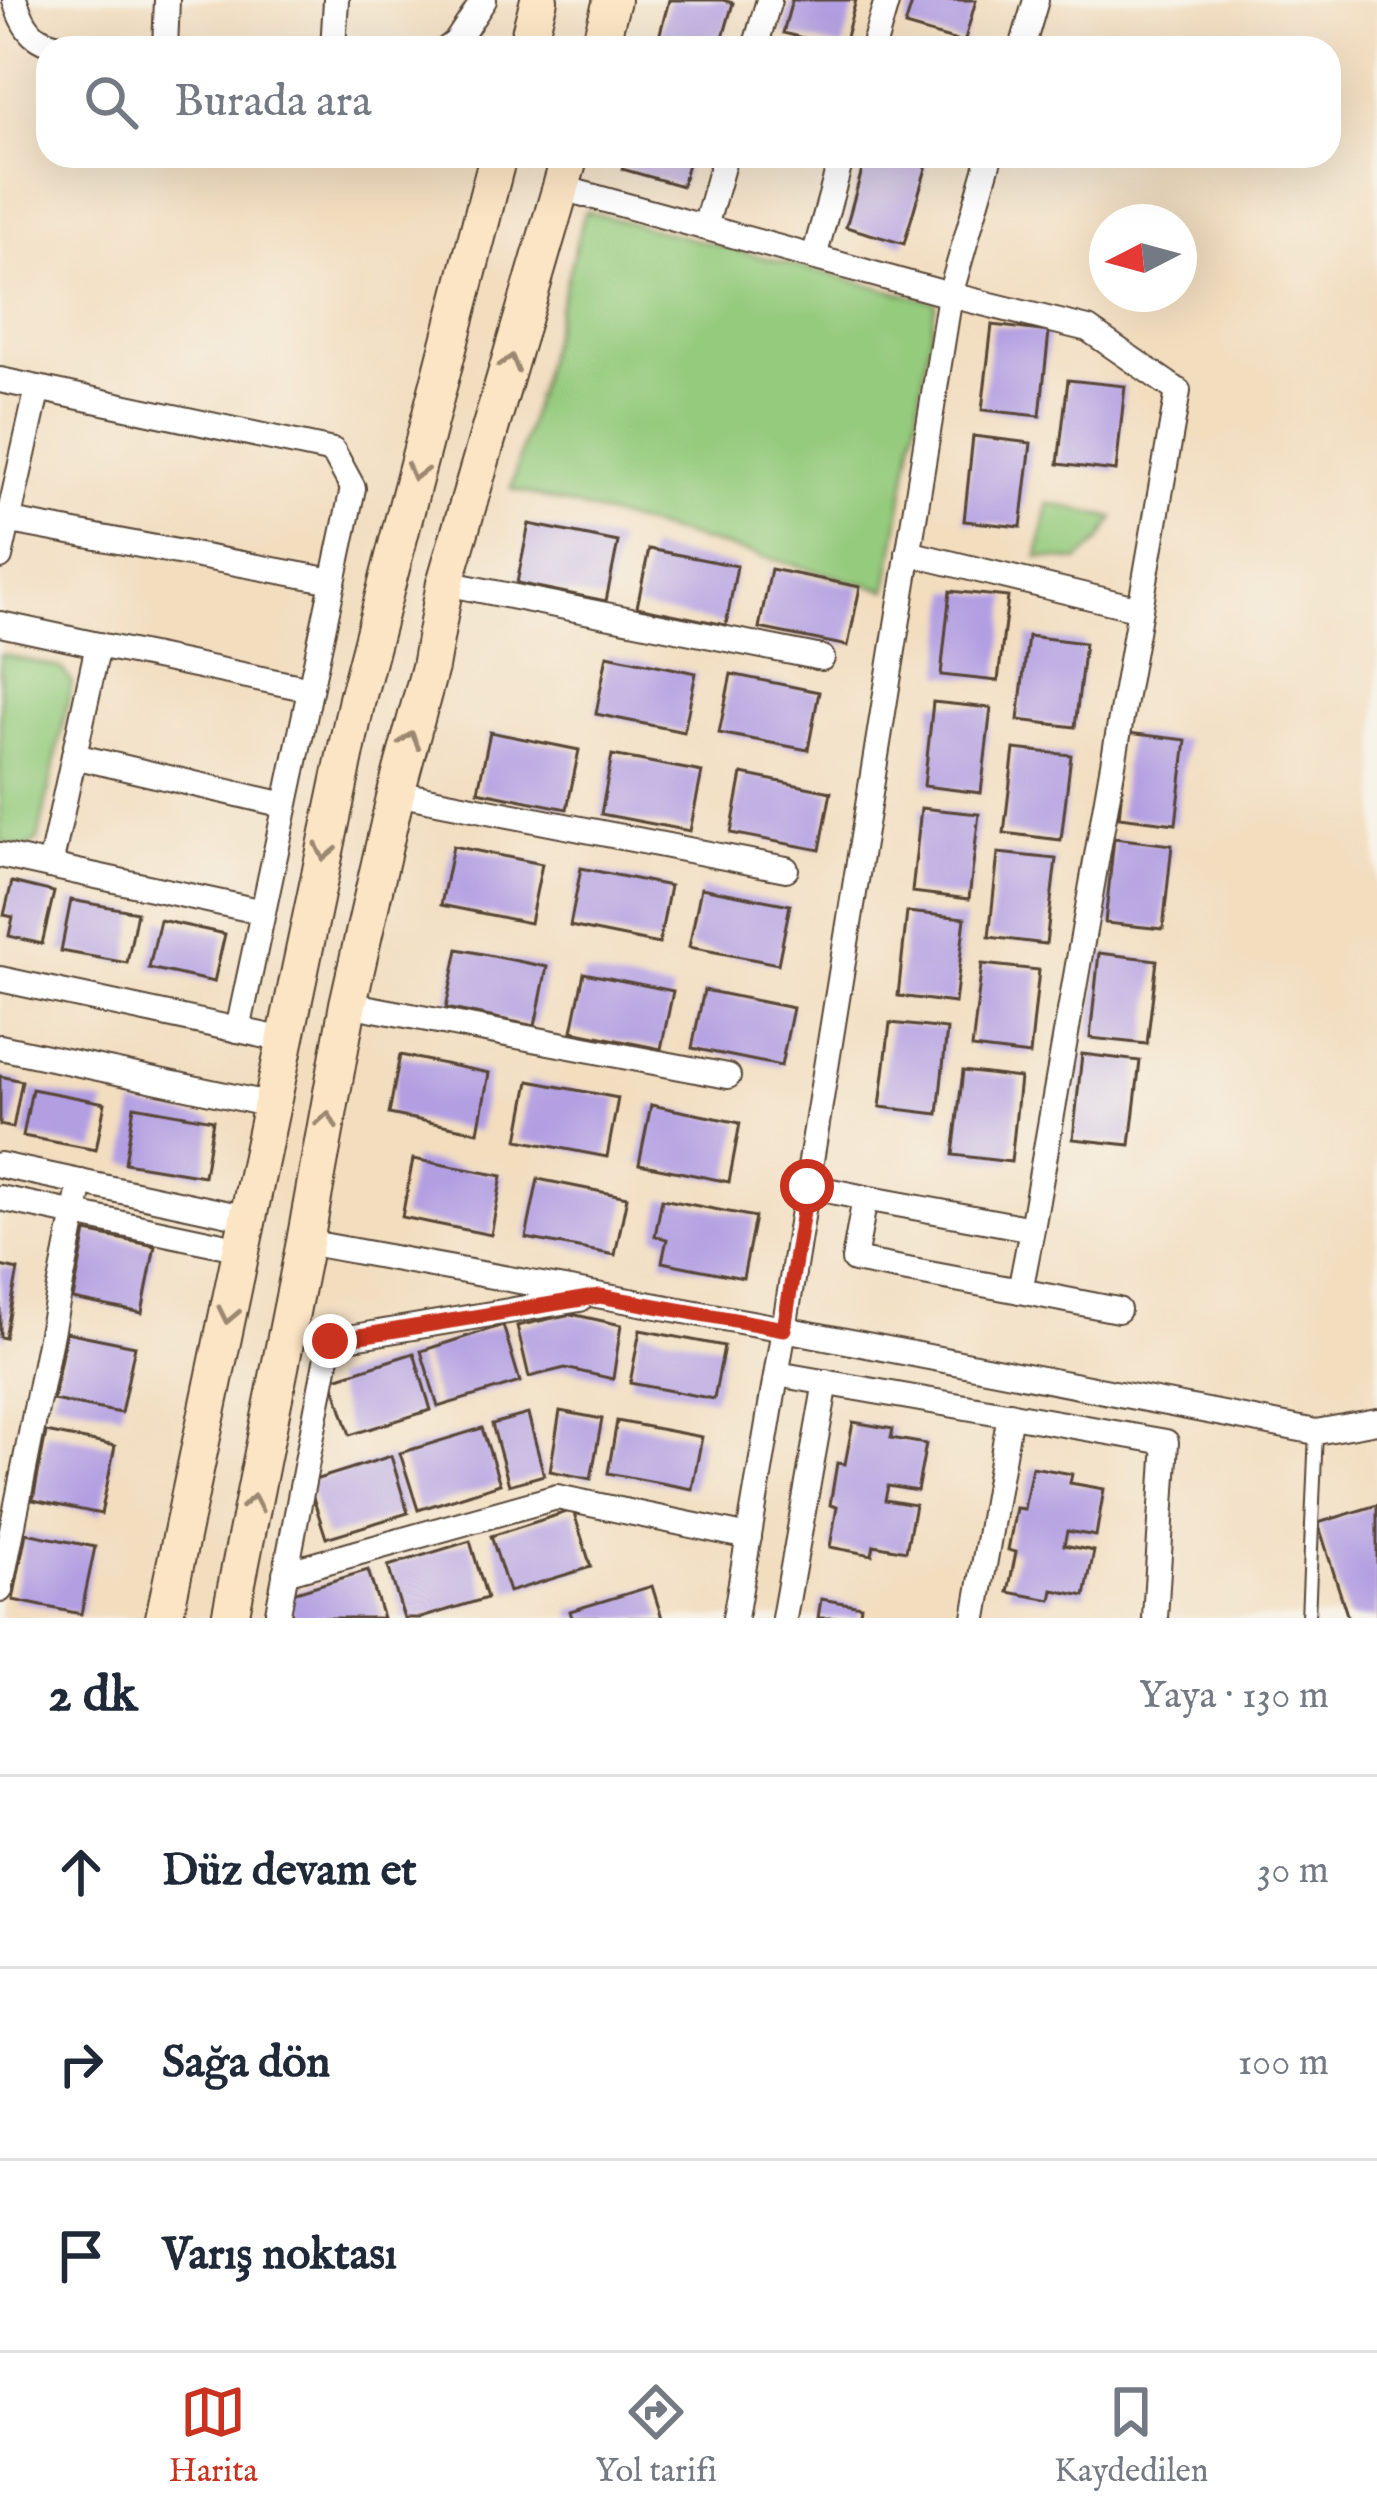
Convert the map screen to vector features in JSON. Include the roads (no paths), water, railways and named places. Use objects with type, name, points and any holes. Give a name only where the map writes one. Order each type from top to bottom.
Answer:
[{"type":"main road","points":[[529,36],[539,0]]},
{"type":"main road","points":[[602,36],[611,0]]},
{"type":"main road","points":[[164,1618],[357,699],[495,168]]},
{"type":"main road","points":[[230,1618],[348,1004],[396,793],[430,667],[446,583],[566,172]]},
{"type":"street","points":[[15,0],[27,31],[36,36]]},
{"type":"street","points":[[165,36],[166,0]]},
{"type":"street","points":[[334,36],[336,0]]},
{"type":"street","points":[[461,36],[484,0]]},
{"type":"street","points":[[758,36],[769,0]]},
{"type":"street","points":[[876,36],[886,0]]},
{"type":"street","points":[[1026,36],[1036,0]]},
{"type":"street","points":[[705,227],[722,168]]},
{"type":"street","points":[[814,257],[839,168]]},
{"type":"street","points":[[735,1618],[950,295],[987,168]]},
{"type":"street","points":[[566,172],[705,227],[1088,329],[1178,391],[1020,1291]]},
{"type":"street","points":[[0,380],[333,451],[353,488],[238,1030]]},
{"type":"street","points":[[0,557],[38,388]]},
{"type":"street","points":[[5,520],[333,580]]},
{"type":"street","points":[[908,553],[1140,609]]},
{"type":"street","points":[[446,583],[822,658]]},
{"type":"street","points":[[0,623],[310,689]]},
{"type":"street","points":[[50,866],[98,645]]},
{"type":"street","points":[[74,756],[286,806]]},
{"type":"street","points":[[396,793],[786,869]]},
{"type":"street","points":[[0,855],[263,912]]},
{"type":"street","points":[[0,979],[285,1040]]},
{"type":"street","points":[[348,1004],[728,1076]]},
{"type":"street","points":[[0,1047],[272,1105]]},
{"type":"street","points":[[0,1165],[80,1182],[245,1233]]},
{"type":"street","points":[[0,1589],[80,1182]]},
{"type":"street","points":[[807,1186],[1032,1229]]},
{"type":"street","points":[[0,1198],[75,1214],[245,1233]]},
{"type":"street","points":[[866,1198],[854,1260],[1118,1310]]},
{"type":"street","points":[[305,1242],[1316,1432],[1377,1421]]},
{"type":"street","points":[[277,1618],[330,1341],[600,1296]]},
{"type":"street","points":[[777,1374],[1166,1442],[1155,1618]]},
{"type":"street","points":[[784,1618],[826,1382]]},
{"type":"street","points":[[975,1618],[1010,1414]]},
{"type":"street","points":[[285,1573],[557,1497],[749,1537]]},
{"type":"lane","points":[[1308,1618],[1316,1432]]}]
